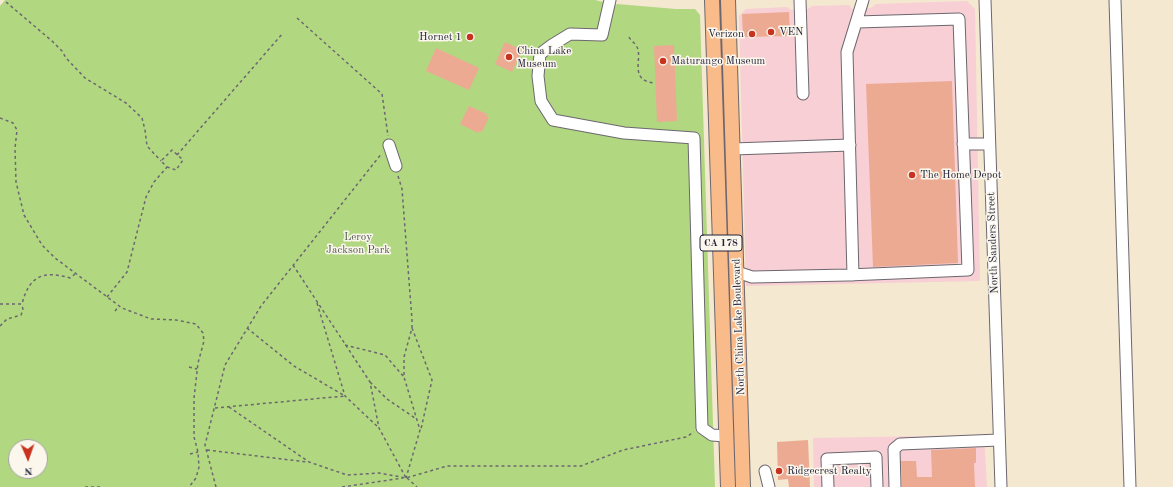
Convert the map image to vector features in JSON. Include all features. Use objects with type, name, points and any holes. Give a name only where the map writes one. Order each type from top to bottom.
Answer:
[{"type":"main road","name":"North China Lake Boulevard","points":[[712,0],[720,199],[728,487]]},
{"type":"main road","name":"North China Lake Boulevard","points":[[728,0],[743,487]]},
{"type":"main road","points":[[720,199],[728,220],[728,267],[732,271],[737,272]]},
{"type":"street","points":[[610,0],[602,35],[570,34],[540,54],[538,76],[541,101],[553,120],[624,133],[694,138],[702,428],[712,435],[726,436]]},
{"type":"street","points":[[800,0],[803,94]]},
{"type":"street","points":[[853,274],[847,52],[863,0]]},
{"type":"street","name":"North Sanders Street","points":[[985,0],[1001,487]]},
{"type":"street","points":[[1115,0],[1130,487]]},
{"type":"street","points":[[737,272],[752,277],[968,270],[959,20],[857,22]]},
{"type":"street","points":[[389,144],[396,166]]},
{"type":"street","points":[[963,144],[989,144]]},
{"type":"street","points":[[733,149],[850,145]]},
{"type":"street","points":[[896,487],[894,449],[900,444],[999,440]]},
{"type":"street","points":[[828,487],[827,459],[876,457],[877,487]]},
{"type":"street","points":[[765,471],[769,487]]},
{"type":"path","points":[[6,2],[52,41],[85,78],[126,103],[142,118],[147,146],[162,160],[166,166],[176,170],[183,160],[172,150],[162,160]]},
{"type":"path","points":[[216,487],[206,445],[225,365],[261,306],[389,144],[382,94],[297,18]]},
{"type":"path","points":[[178,155],[283,33]]},
{"type":"path","points":[[629,37],[638,48],[638,68],[640,76],[655,83]]},
{"type":"path","points":[[0,118],[13,123],[18,130],[15,148],[16,182],[24,215],[42,245],[55,258],[118,306],[151,319],[176,320],[196,324],[203,333],[204,341],[197,369],[194,398],[194,437],[198,452],[199,467],[196,478],[189,487]]},
{"type":"path","points":[[107,297],[126,272],[146,197],[154,182],[166,166]]},
{"type":"path","points":[[396,166],[402,189],[412,328],[432,380],[420,430],[406,478]]},
{"type":"path","points":[[293,266],[370,382],[387,399],[417,418]]},
{"type":"path","points":[[0,326],[7,319],[21,315],[25,292],[29,285],[38,277],[58,275],[70,278],[75,274]]},
{"type":"path","points":[[316,301],[345,396]]},
{"type":"path","points":[[0,304],[22,304]]},
{"type":"path","points":[[115,311],[118,306]]},
{"type":"path","points":[[247,328],[294,366],[345,396],[379,428]]},
{"type":"path","points":[[412,328],[404,357],[404,376],[420,430]]},
{"type":"path","points":[[345,345],[385,355],[404,376]]},
{"type":"path","points":[[189,367],[197,369]]},
{"type":"path","points":[[370,382],[379,428],[406,478],[417,487]]},
{"type":"path","points":[[215,408],[345,396]]},
{"type":"path","points":[[229,407],[309,462]]},
{"type":"path","points":[[342,487],[406,478],[447,466],[581,466],[624,450],[686,437],[702,428]]},
{"type":"path","points":[[207,450],[309,462],[347,475],[379,473],[406,478]]},
{"type":"path","points":[[190,454],[198,452]]},
{"type":"path","points":[[85,487],[100,487]]},
{"type":"shaded area","points":[[967,1],[975,9],[980,281],[746,286],[739,16],[746,9],[787,7],[791,10],[808,9],[812,6],[849,5],[852,9],[871,8],[876,4]]},
{"type":"shaded area","points":[[984,435],[987,487],[814,487],[813,438]]},
{"type":"green space","name":"Leroy Jackson Park","points":[[5,0],[595,0],[616,5],[695,9],[700,15],[715,487],[0,487],[0,6]]},
{"type":"building","points":[[789,12],[790,36],[743,37],[742,14]]},
{"type":"building","name":"China Lake Museum","points":[[505,42],[522,50],[512,72],[495,64]]},
{"type":"building","points":[[674,45],[677,121],[657,122],[654,46]]},
{"type":"building","points":[[436,48],[479,68],[469,90],[426,71]]},
{"type":"building","name":"The Home Depot","points":[[952,81],[958,263],[873,267],[866,84]]},
{"type":"building","points":[[469,106],[487,114],[486,116],[489,117],[482,132],[479,131],[478,133],[460,124]]},
{"type":"building","points":[[808,440],[810,487],[789,487],[788,479],[778,480],[777,442]]},
{"type":"building","points":[[976,448],[976,463],[974,463],[975,487],[902,487],[901,461],[916,461],[917,477],[932,477],[931,450]]},
{"type":"place","name":"VEN","points":[[771,32]]},
{"type":"place","name":"Verizon","points":[[752,34]]},
{"type":"place","name":"Hornet 1","points":[[470,37]]},
{"type":"place","name":"China Lake Museum","points":[[509,57]]},
{"type":"place","name":"Maturango Museum","points":[[663,61]]},
{"type":"place","name":"The Home Depot","points":[[912,175]]},
{"type":"place","name":"Ridgecrest Realty","points":[[779,471]]}]
